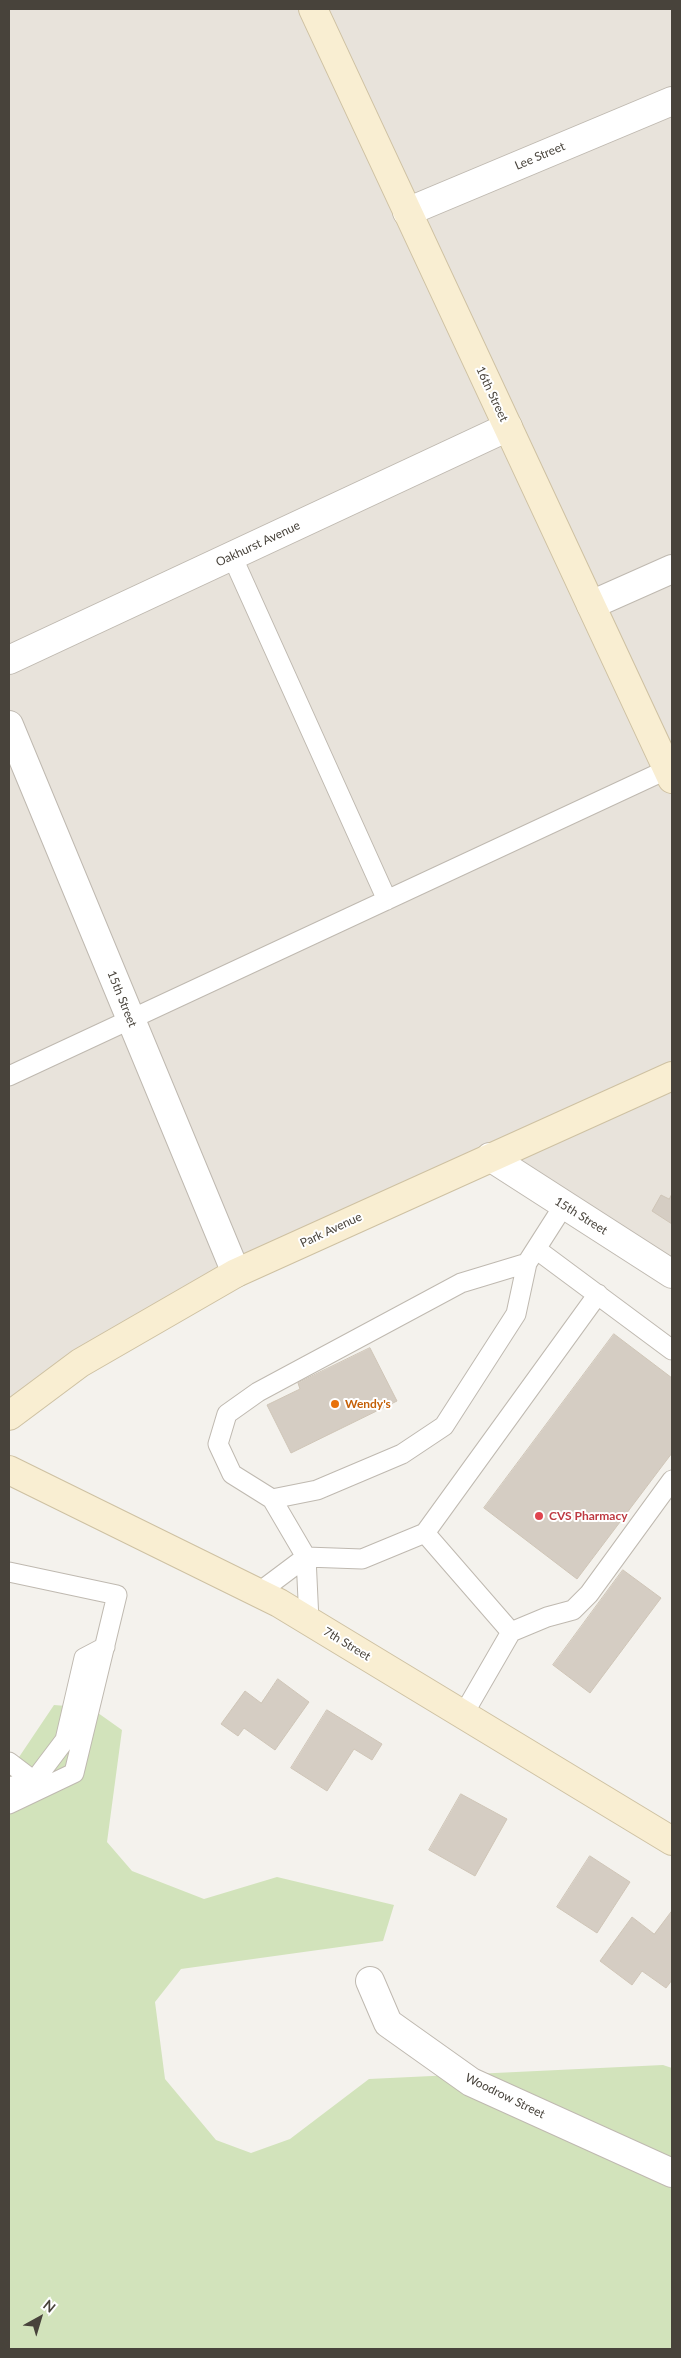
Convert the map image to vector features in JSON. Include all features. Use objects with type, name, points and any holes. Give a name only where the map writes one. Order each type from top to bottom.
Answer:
[{"type":"street","name":"16th Street","points":[[313,9],[670,774]]},
{"type":"street","name":"Lee Street","points":[[407,212],[672,101]]},
{"type":"street","name":"Oakhurst Avenue","points":[[9,660],[508,427]]},
{"type":"street","points":[[591,605],[672,569]]},
{"type":"street","name":"15th Street","points":[[9,725],[236,1274]]},
{"type":"street","name":"Park Avenue","points":[[9,1416],[80,1363],[236,1274],[672,1076]]},
{"type":"street","name":"15th Street","points":[[490,1158],[672,1274]]},
{"type":"street","name":"7th Street","points":[[9,1470],[258,1593],[309,1621],[672,1841]]},
{"type":"street","name":"Woodrow Street","points":[[370,1981],[388,2023],[472,2082],[672,2173]]},
{"type":"lane","points":[[232,556],[387,900]]},
{"type":"lane","points":[[9,1076],[387,900],[670,774]]},
{"type":"lane","points":[[272,1498],[317,1490],[394,1458],[444,1426],[516,1314],[532,1256],[564,1205]]},
{"type":"lane","points":[[532,1256],[598,1294],[672,1350]]},
{"type":"lane","points":[[309,1621],[306,1557],[272,1498],[232,1474],[218,1444],[227,1414],[258,1392],[461,1283],[532,1256]]},
{"type":"lane","points":[[258,1593],[306,1557],[362,1559],[425,1533],[598,1294]]},
{"type":"lane","points":[[464,1714],[511,1632],[547,1617],[573,1610],[589,1594],[672,1480]]},
{"type":"lane","points":[[425,1533],[511,1632]]},
{"type":"lane","points":[[9,1572],[117,1595],[74,1773],[9,1804]]},
{"type":"lane","points":[[9,1787],[34,1781],[65,1740],[84,1658],[105,1646]]},
{"type":"lane","points":[[9,1762],[34,1781]]},
{"type":"shaded area","points":[[9,9],[672,9],[672,1274],[489,1158],[236,1273],[9,1421]]},
{"type":"green space","points":[[54,1705],[91,1708],[122,1730],[107,1842],[132,1871],[204,1899],[277,1877],[394,1905],[383,1941],[181,1969],[155,2002],[165,2079],[216,2140],[251,2153],[290,2139],[369,2079],[663,2065],[672,2068],[672,2349],[9,2349],[9,1772]]},
{"type":"building","points":[[672,1194],[672,1224],[652,1211],[661,1195],[669,1199]]},
{"type":"building","points":[[614,1334],[672,1378],[672,1453],[577,1579],[484,1508]]},
{"type":"building","points":[[370,1348],[397,1401],[291,1453],[267,1405],[300,1389],[298,1383]]},
{"type":"building","points":[[623,1570],[661,1598],[590,1693],[553,1665]]},
{"type":"building","points":[[278,1679],[309,1702],[275,1750],[244,1728],[238,1736],[221,1724],[245,1691],[261,1703]]},
{"type":"building","points":[[327,1710],[382,1744],[372,1760],[354,1749],[327,1791],[291,1768]]},
{"type":"building","points":[[461,1794],[507,1819],[475,1876],[429,1850]]},
{"type":"building","points":[[590,1856],[630,1882],[597,1933],[557,1907]]},
{"type":"building","points":[[672,1911],[672,1980],[666,1988],[642,1971],[632,1985],[600,1961],[632,1917],[654,1934]]},
{"type":"place","name":"Wendy's","points":[[335,1404]]},
{"type":"place","name":"CVS Pharmacy","points":[[539,1516]]}]
